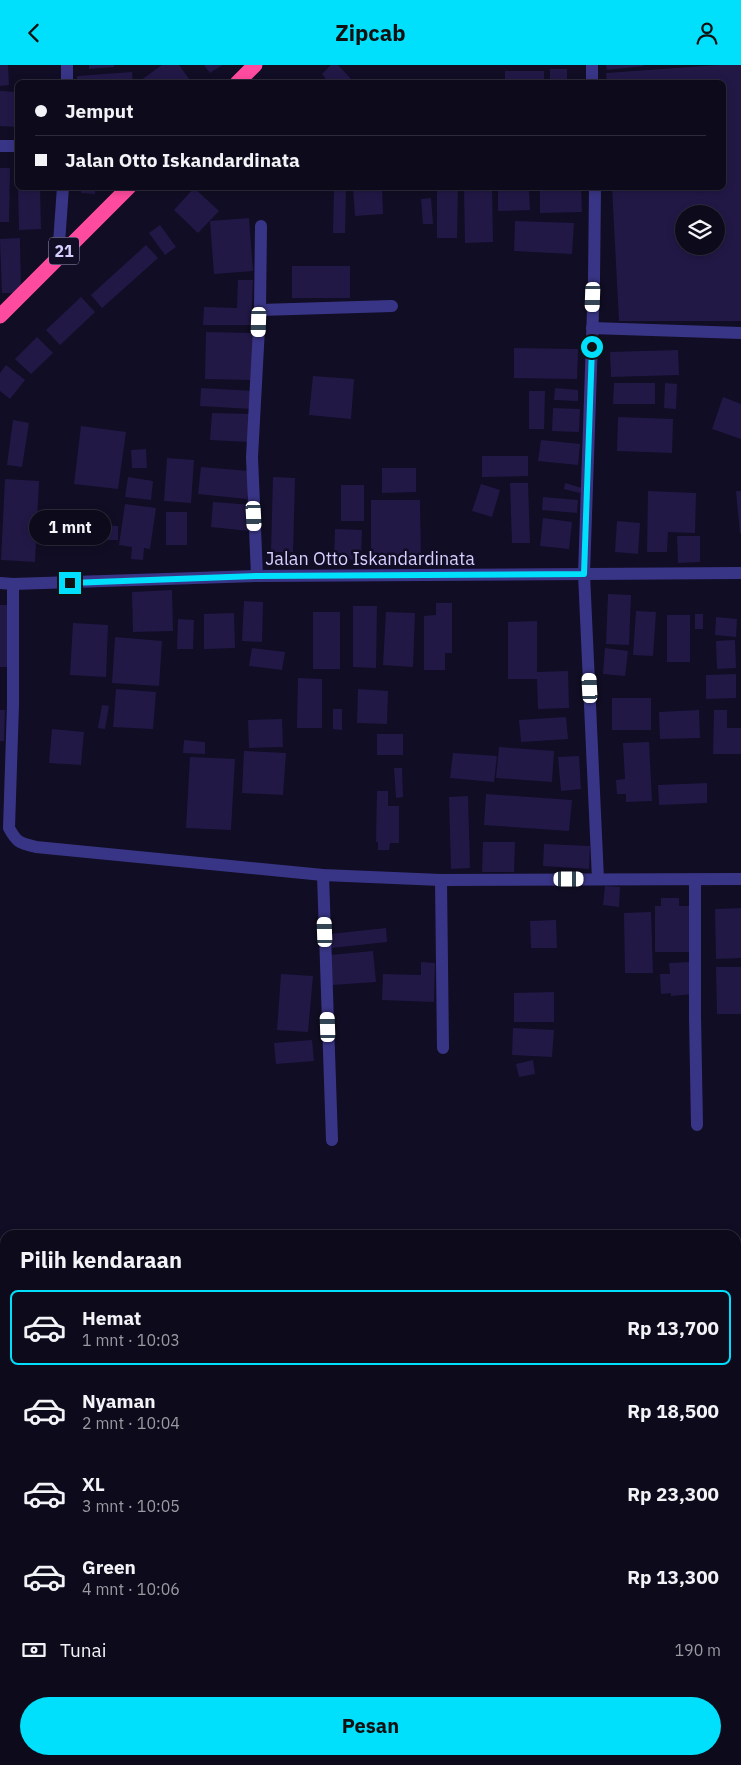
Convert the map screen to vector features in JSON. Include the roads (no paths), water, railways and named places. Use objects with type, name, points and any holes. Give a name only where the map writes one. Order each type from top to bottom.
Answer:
[{"type":"highway","points":[[240,80],[255,65]]},
{"type":"highway","name":"21","points":[[0,315],[126,190]]},
{"type":"street","points":[[67,65],[67,80]]},
{"type":"street","points":[[592,65],[592,80]]},
{"type":"street","points":[[0,146],[15,146]]},
{"type":"street","points":[[58,257],[63,190]]},
{"type":"street","points":[[595,190],[584,574],[598,879]]},
{"type":"street","points":[[257,576],[252,457],[260,310],[260,226]]},
{"type":"street","points":[[260,310],[392,306]]},
{"type":"street","points":[[592,329],[741,333]]},
{"type":"street","name":"Jalan Otto Iskandardinata","points":[[0,583],[14,585],[257,576],[741,573]]},
{"type":"street","points":[[14,585],[9,828],[14,839],[20,843],[36,847],[323,875],[441,880],[741,879]]},
{"type":"street","points":[[323,875],[332,1141]]},
{"type":"street","points":[[441,880],[443,1048]]},
{"type":"street","points":[[694,880],[697,1125]]}]
